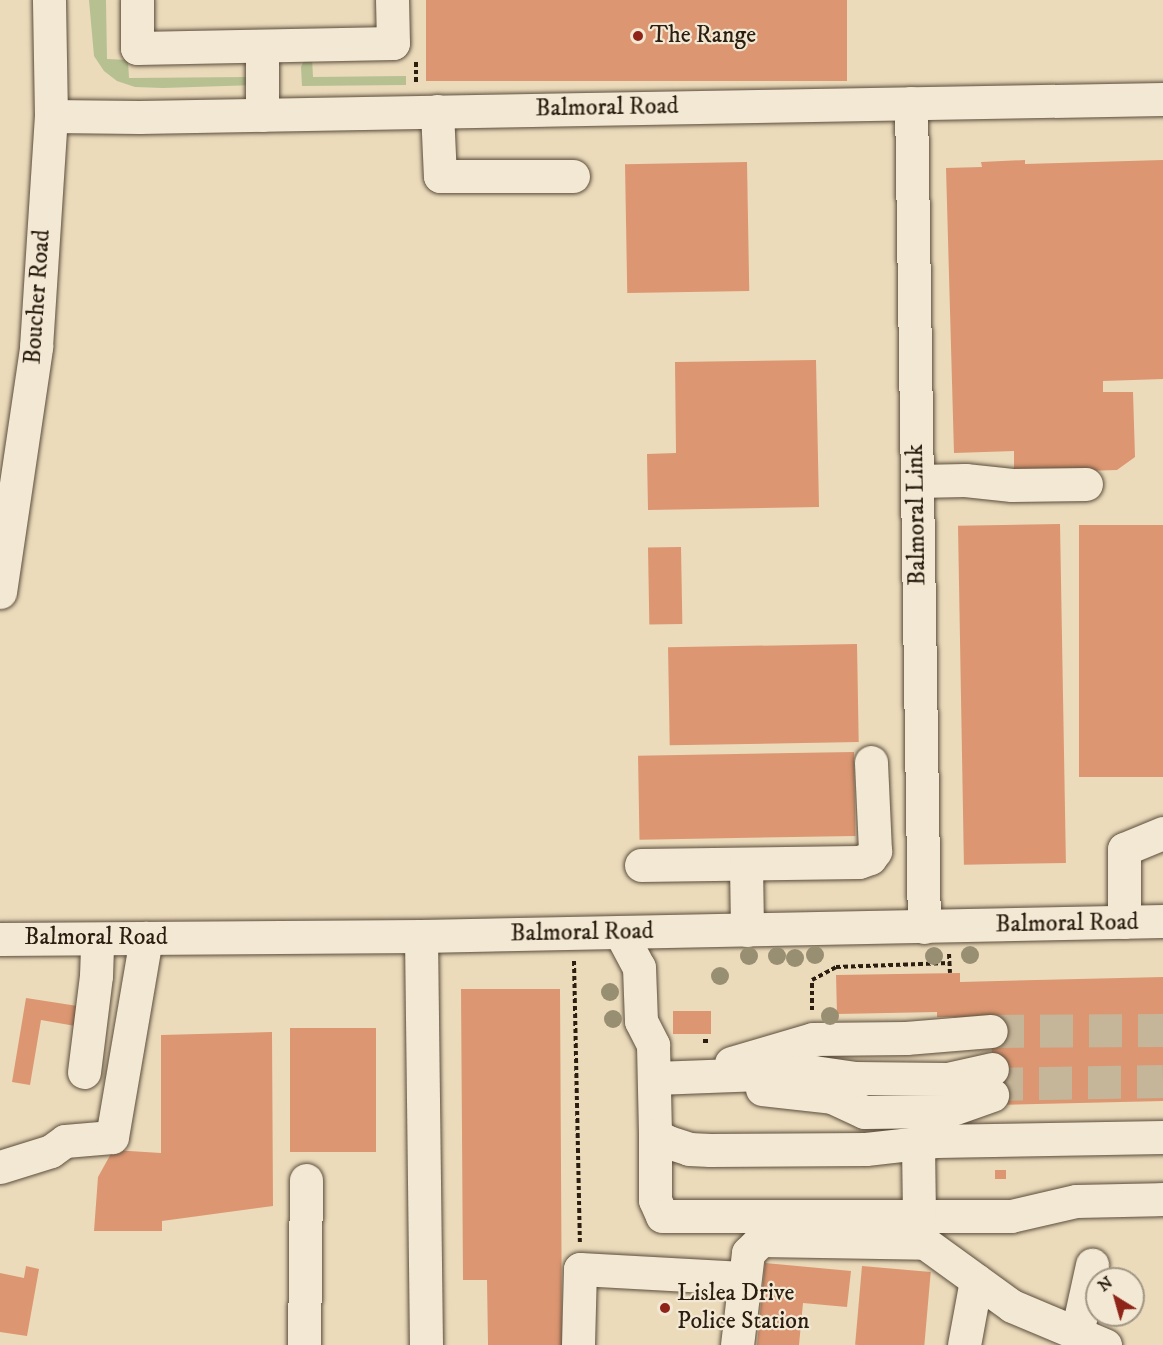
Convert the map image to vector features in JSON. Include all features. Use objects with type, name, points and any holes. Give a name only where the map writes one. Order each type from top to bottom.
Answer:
[{"type":"street","name":"Boucher Road","points":[[0,592],[36,347],[51,116],[49,0]]},
{"type":"street","points":[[137,0],[137,48],[393,43],[392,0]]},
{"type":"street","points":[[274,46],[274,114]]},
{"type":"street","name":"Balmoral Road","points":[[51,116],[1163,99]]},
{"type":"street","name":"Balmoral Link","points":[[911,103],[924,927]]},
{"type":"street","points":[[437,111],[440,176],[573,176]]},
{"type":"street","points":[[917,481],[1086,484]]},
{"type":"street","points":[[641,865],[859,862],[870,858],[875,851],[871,762]]},
{"type":"street","points":[[1124,922],[1124,849],[1163,833]]},
{"type":"street","points":[[746,865],[747,930]]},
{"type":"street","name":"Balmoral Road","points":[[0,939],[421,936],[1163,921]]},
{"type":"street","points":[[652,1045],[661,1023],[658,964],[677,931]]},
{"type":"street","points":[[621,932],[639,967],[641,1021],[669,1078],[655,1135],[655,1200],[662,1216],[1011,1216],[1076,1201],[1163,1199]]},
{"type":"street","points":[[421,936],[426,1345]]},
{"type":"street","points":[[0,1167],[51,1151],[65,1142],[112,1137],[146,938]]},
{"type":"street","points":[[84,1072],[96,976],[97,939]]},
{"type":"street","points":[[906,1038],[991,1066],[946,1079],[854,1078],[814,1072],[669,1078],[813,1039],[906,1038]]},
{"type":"street","points":[[655,1135],[689,1149],[710,1150],[866,1149],[918,1144],[1163,1137]]},
{"type":"street","points":[[918,1144],[919,1216]]},
{"type":"street","points":[[304,1345],[306,1180]]},
{"type":"street","points":[[737,1345],[748,1252],[761,1240],[925,1243],[1012,1306],[1091,1339],[1092,1265]]},
{"type":"street","points":[[578,1345],[580,1269],[744,1278]]},
{"type":"street","points":[[964,1345],[976,1280]]},
{"type":"path","points":[[573,933],[580,1269]]},
{"type":"path","points":[[949,954],[950,973]]},
{"type":"path","points":[[812,1020],[812,980],[836,967],[949,963]]},
{"type":"path","points":[[703,1041],[714,1040]]},
{"type":"green space","points":[[89,0],[106,0],[107,59],[128,60],[129,78],[248,77],[260,85],[163,88],[135,87],[117,81],[104,71],[94,56]]},
{"type":"green space","points":[[312,58],[313,77],[406,76],[406,85],[302,86],[301,67],[304,60]]},
{"type":"building","name":"The Range","points":[[426,0],[847,0],[847,81],[426,81]]},
{"type":"building","points":[[1025,160],[1025,164],[1163,160],[1163,379],[1103,381],[1103,392],[1133,392],[1135,457],[1117,470],[1014,473],[1014,451],[954,453],[946,168],[982,167],[981,162]]},
{"type":"building","points":[[747,162],[749,291],[627,293],[625,164]]},
{"type":"building","points":[[816,360],[819,507],[648,510],[647,454],[676,453],[675,362]]},
{"type":"building","points":[[1060,524],[1066,863],[964,865],[958,526]]},
{"type":"building","points":[[1079,525],[1163,525],[1163,777],[1079,777]]},
{"type":"building","points":[[681,547],[682,624],[649,625],[648,548]]},
{"type":"building","points":[[857,644],[859,742],[670,745],[668,647]]},
{"type":"building","points":[[854,752],[855,836],[639,840],[638,756]]},
{"type":"building","points":[[960,973],[960,982],[1163,977],[1163,1101],[993,1105],[991,1019],[954,1020],[954,1017],[937,1017],[937,1012],[837,1014],[836,975]]},
{"type":"building","points":[[461,989],[560,989],[562,1345],[488,1345],[487,1280],[463,1280]]},
{"type":"building","points":[[26,998],[84,1007],[81,1027],[41,1020],[30,1085],[12,1082]]},
{"type":"building","points":[[673,1011],[711,1011],[711,1034],[673,1034]]},
{"type":"building","points":[[290,1028],[376,1028],[376,1152],[290,1152]]},
{"type":"building","points":[[272,1032],[273,1206],[162,1221],[162,1231],[94,1231],[98,1177],[113,1150],[161,1153],[161,1035]]},
{"type":"building","points":[[995,1170],[1006,1170],[1006,1179],[995,1179]]},
{"type":"building","points":[[765,1263],[851,1271],[847,1307],[803,1303],[799,1345],[757,1345]]},
{"type":"building","points":[[26,1266],[39,1269],[27,1336],[0,1332],[0,1273],[24,1278]]},
{"type":"building","points":[[862,1266],[931,1272],[924,1345],[855,1345]]},
{"type":"tunnel","points":[[991,1031],[1163,1030]]},
{"type":"tunnel","points":[[990,1084],[1163,1081]]},
{"type":"place","name":"The Range","points":[[638,36]]},
{"type":"place","name":"Lislea Drive Police Station","points":[[665,1308]]}]
